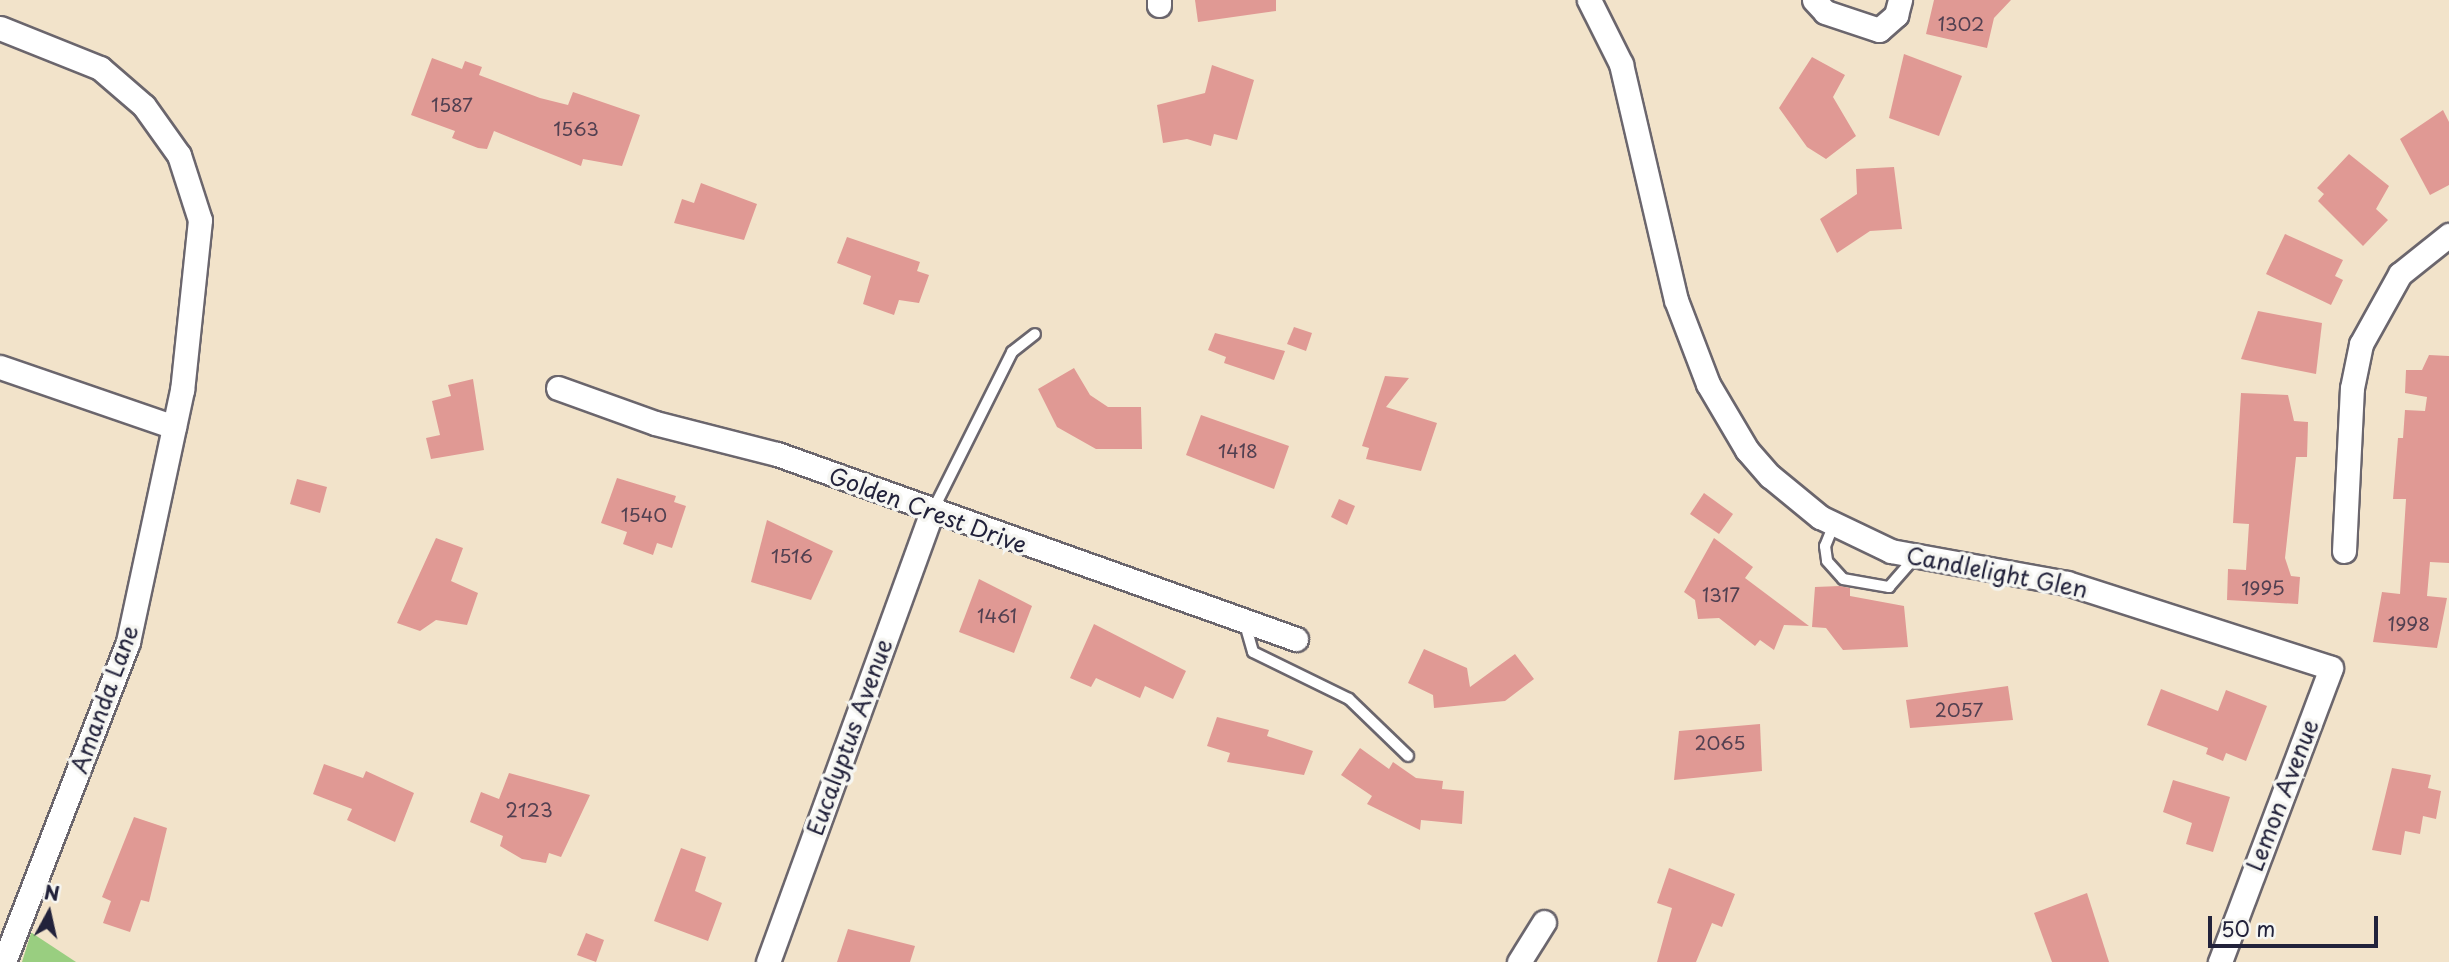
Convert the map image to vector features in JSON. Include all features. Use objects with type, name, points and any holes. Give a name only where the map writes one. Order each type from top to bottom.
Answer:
[{"type":"street","name":"Candlelight Glen","points":[[1588,0],[1621,64],[1676,300],[1707,384],[1747,450],[1834,524],[1916,556],[2067,583],[2331,668]]},
{"type":"street","points":[[1814,0],[1825,12],[1879,30],[1896,16],[1900,0]]},
{"type":"street","name":"Amanda Lane","points":[[0,28],[100,68],[144,106],[179,155],[200,220],[174,427],[128,642],[4,962]]},
{"type":"street","points":[[2344,551],[2352,387],[2361,344],[2400,274],[2449,234]]},
{"type":"street","points":[[0,366],[174,427]]},
{"type":"street","name":"Golden Crest Drive","points":[[558,388],[655,423],[777,454],[931,513],[1245,624],[1296,639]]},
{"type":"street","name":"Eucalyptus Avenue","points":[[768,962],[931,513]]},
{"type":"street","name":"Lemon Avenue","points":[[2220,962],[2331,668]]},
{"type":"street","points":[[1519,962],[1544,922]]},
{"type":"lane","points":[[931,513],[1012,352],[1035,334]]},
{"type":"lane","points":[[1834,524],[1825,546],[1826,561],[1843,579],[1889,587],[1916,556]]},
{"type":"lane","points":[[1245,624],[1253,652],[1349,699],[1408,756]]},
{"type":"green space","points":[[32,933],[76,962],[22,962]]},
{"type":"building","points":[[1195,0],[1276,0],[1276,11],[1198,22]]},
{"type":"building","points":[[1934,0],[2011,0],[1994,18],[1987,48],[1926,34]]},
{"type":"building","points":[[1904,54],[1962,76],[1939,136],[1889,118]]},
{"type":"building","points":[[1812,57],[1845,75],[1833,97],[1856,136],[1826,159],[1807,147],[1779,108]]},
{"type":"building","points":[[432,58],[462,69],[465,61],[482,67],[479,75],[540,98],[568,105],[573,92],[640,115],[622,166],[583,159],[581,166],[494,131],[487,149],[478,148],[452,138],[455,131],[411,115]]},
{"type":"building","points":[[1212,65],[1254,80],[1237,140],[1214,134],[1211,146],[1187,139],[1163,143],[1157,105],[1205,93]]},
{"type":"building","points":[[2443,110],[2449,122],[2449,185],[2430,195],[2400,139]]},
{"type":"building","points":[[2349,154],[2389,186],[2376,209],[2388,220],[2363,246],[2318,201],[2324,194],[2317,188]]},
{"type":"building","points":[[1894,167],[1902,229],[1870,231],[1837,253],[1820,219],[1857,194],[1856,169]]},
{"type":"building","points":[[701,183],[757,204],[744,240],[674,223],[682,199],[694,203]]},
{"type":"building","points":[[2285,234],[2343,260],[2335,276],[2343,280],[2331,305],[2266,274]]},
{"type":"building","points":[[847,237],[920,262],[917,271],[929,275],[919,303],[899,300],[894,315],[863,304],[871,276],[837,263]]},
{"type":"building","points":[[2258,311],[2322,323],[2316,374],[2241,359]]},
{"type":"building","points":[[1294,327],[1312,333],[1306,351],[1287,344]]},
{"type":"building","points":[[1215,333],[1285,351],[1274,380],[1224,363],[1226,357],[1208,350]]},
{"type":"building","points":[[2429,355],[2449,356],[2449,563],[2430,562],[2427,596],[2447,598],[2437,648],[2373,642],[2382,592],[2400,594],[2406,499],[2393,499],[2398,438],[2403,438],[2405,410],[2425,411],[2427,397],[2405,393],[2406,370],[2422,370]]},
{"type":"building","points":[[1074,368],[1090,395],[1108,407],[1141,407],[1142,449],[1096,449],[1057,427],[1038,389]]},
{"type":"building","points":[[1385,376],[1409,378],[1386,407],[1437,423],[1421,471],[1366,459],[1369,448],[1362,446]]},
{"type":"building","points":[[473,379],[484,450],[431,459],[426,438],[440,435],[432,401],[451,396],[448,385]]},
{"type":"building","points":[[2241,393],[2288,395],[2294,421],[2308,422],[2307,457],[2296,457],[2285,558],[2291,576],[2300,577],[2298,604],[2227,600],[2228,569],[2246,570],[2249,524],[2233,523]]},
{"type":"building","points":[[1201,415],[1289,446],[1274,489],[1186,455]]},
{"type":"building","points":[[617,478],[676,496],[674,502],[686,506],[672,548],[657,543],[653,555],[623,544],[627,532],[601,523]]},
{"type":"building","points":[[297,479],[327,487],[320,513],[290,504]]},
{"type":"building","points":[[1704,493],[1733,514],[1719,534],[1690,514]]},
{"type":"building","points":[[1339,499],[1355,506],[1347,525],[1331,517]]},
{"type":"building","points":[[767,520],[833,551],[811,600],[751,582]]},
{"type":"building","points":[[436,538],[463,548],[451,581],[478,593],[467,625],[436,620],[420,631],[397,623]]},
{"type":"building","points":[[1714,538],[1753,567],[1745,578],[1809,626],[1784,625],[1774,650],[1760,640],[1755,646],[1719,618],[1698,619],[1695,600],[1684,592]]},
{"type":"building","points":[[979,579],[1032,606],[1014,653],[959,632]]},
{"type":"building","points":[[1815,587],[1850,588],[1850,596],[1904,606],[1908,647],[1843,650],[1826,628],[1812,627]]},
{"type":"building","points":[[1094,624],[1186,671],[1173,699],[1145,686],[1140,698],[1096,678],[1091,687],[1070,678]]},
{"type":"building","points":[[1424,649],[1467,668],[1470,687],[1515,654],[1534,679],[1505,701],[1434,708],[1433,695],[1408,683]]},
{"type":"building","points":[[2008,686],[2013,720],[1910,728],[1906,700]]},
{"type":"building","points":[[2161,689],[2218,711],[2226,690],[2267,706],[2246,761],[2226,753],[2223,761],[2206,754],[2208,748],[2147,725]]},
{"type":"building","points":[[1217,717],[1269,730],[1267,736],[1313,751],[1304,775],[1227,762],[1230,753],[1207,746]]},
{"type":"building","points":[[1760,724],[1762,771],[1674,780],[1679,731]]},
{"type":"building","points":[[1360,748],[1389,769],[1393,762],[1416,778],[1443,781],[1442,789],[1464,791],[1462,824],[1421,820],[1420,830],[1367,804],[1372,796],[1341,775]]},
{"type":"building","points":[[324,764],[363,778],[366,771],[414,793],[395,842],[347,820],[352,809],[313,794]]},
{"type":"building","points":[[2392,768],[2431,775],[2428,788],[2441,791],[2436,819],[2423,816],[2420,834],[2405,831],[2401,855],[2372,850]]},
{"type":"building","points":[[509,773],[590,795],[561,857],[549,853],[546,863],[522,859],[500,846],[503,836],[470,822],[481,792],[499,799]]},
{"type":"building","points":[[2173,780],[2230,797],[2213,852],[2186,844],[2192,823],[2163,812]]},
{"type":"building","points":[[134,817],[167,828],[149,902],[141,900],[130,932],[103,923],[111,901],[102,897]]},
{"type":"building","points":[[681,848],[706,857],[695,891],[722,903],[708,941],[654,921]]},
{"type":"building","points":[[1669,868],[1735,894],[1722,927],[1712,923],[1696,962],[1657,962],[1672,908],[1657,903]]},
{"type":"building","points":[[2087,893],[2109,962],[2052,962],[2034,913]]},
{"type":"building","points":[[848,929],[915,946],[910,962],[837,962]]},
{"type":"building","points":[[586,933],[604,940],[596,962],[577,955]]}]
